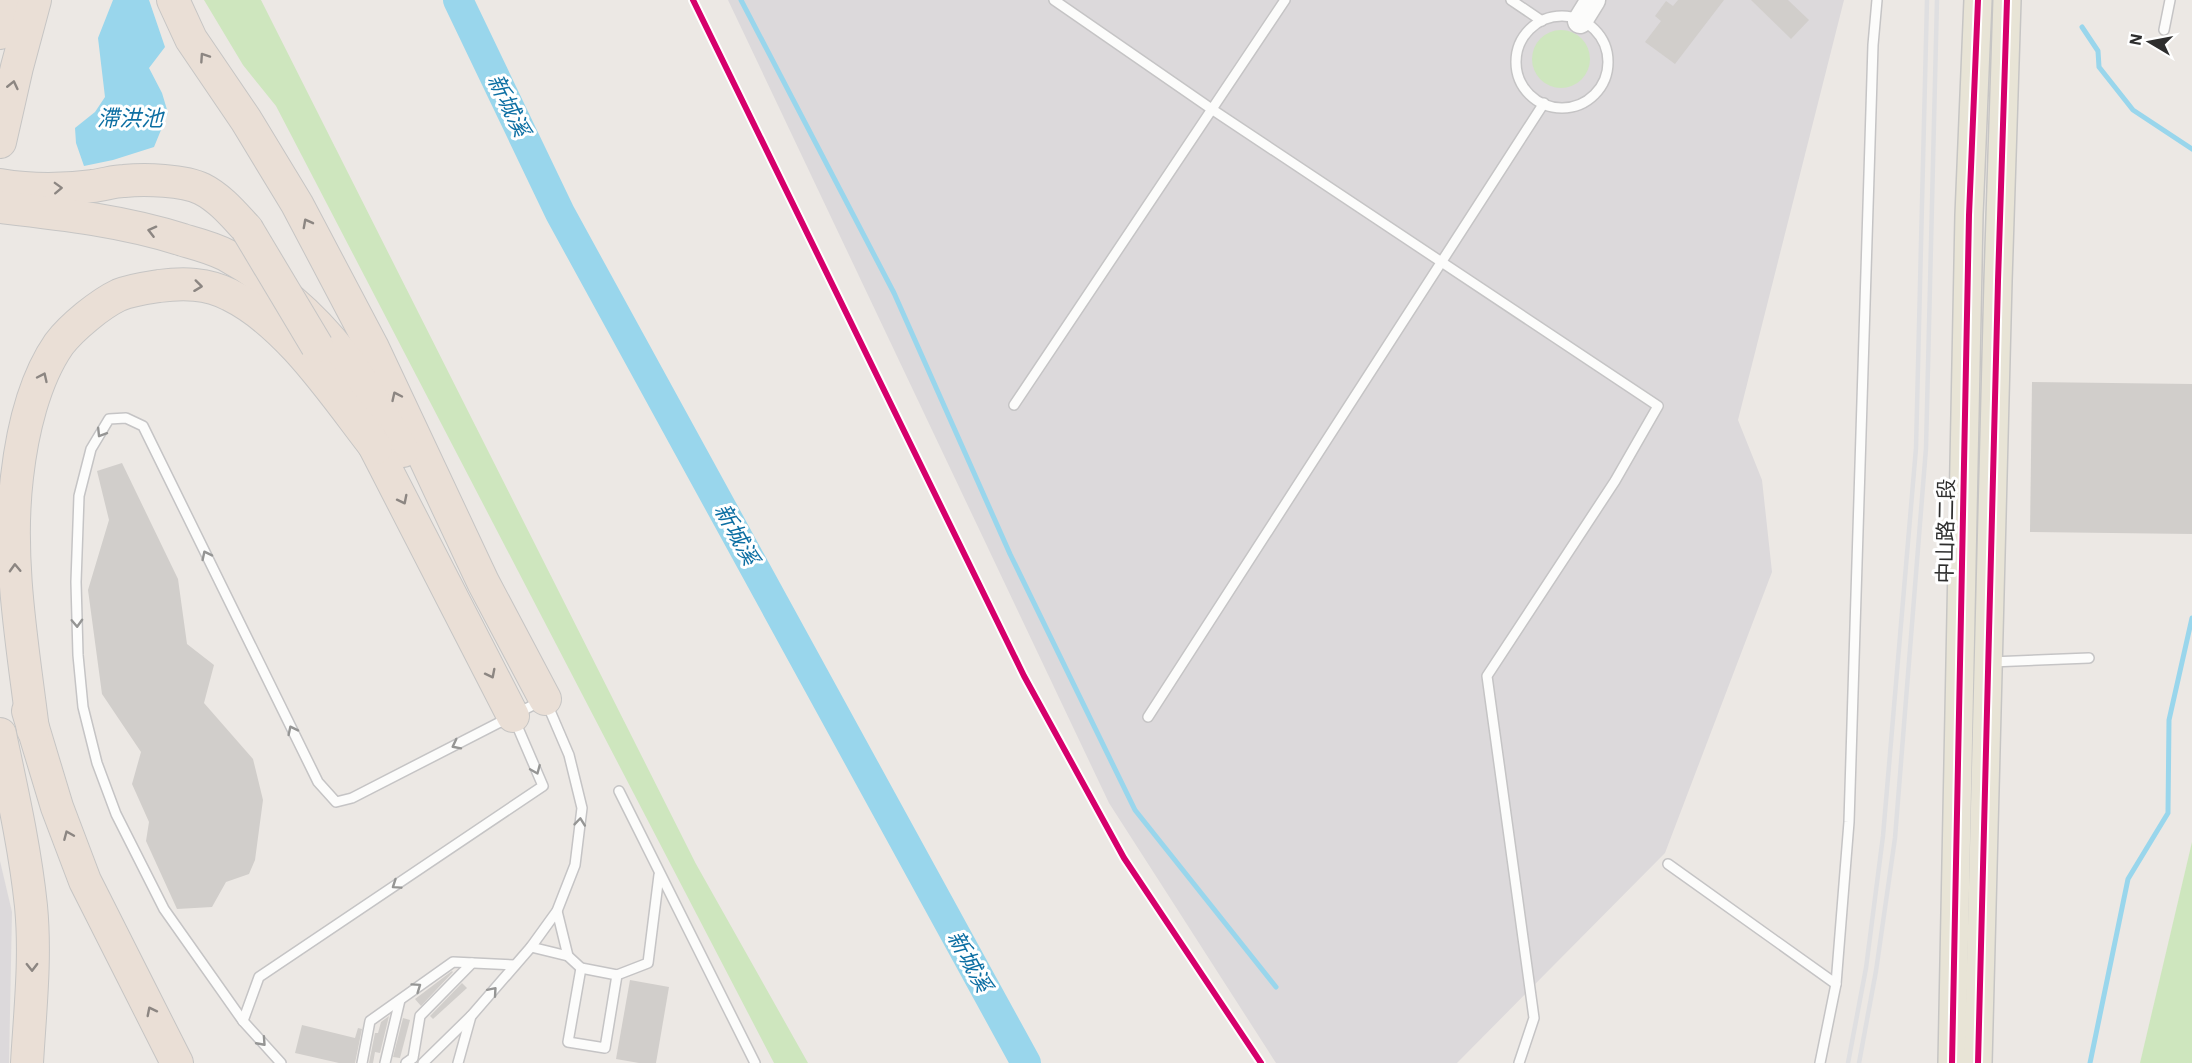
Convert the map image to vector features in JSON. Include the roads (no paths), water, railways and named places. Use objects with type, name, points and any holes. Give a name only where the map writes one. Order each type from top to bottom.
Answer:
[{"type":"highway","points":[[0,33],[10,0]]},
{"type":"highway","points":[[0,142],[35,0]]},
{"type":"highway","points":[[173,0],[191,39],[246,120],[297,204],[357,317],[483,582],[545,699]]},
{"type":"highway","points":[[0,185],[38,189],[67,188],[125,180],[153,180],[201,189],[225,206],[247,229],[376,448],[513,716]]},
{"type":"highway","points":[[0,207],[132,226],[196,244],[225,255],[304,311],[344,356],[483,582]]},
{"type":"highway","points":[[33,730],[16,588],[14,522],[16,477],[32,401],[60,343],[86,317],[119,296],[143,288],[192,284],[211,287],[230,295],[251,308],[292,342],[376,448]]},
{"type":"highway","points":[[0,607],[33,730],[57,807],[85,880],[177,1063]]},
{"type":"highway","points":[[0,734],[21,831],[31,908],[32,978],[27,1063]]},
{"type":"highway","points":[[0,759],[21,831]]},
{"type":"main road","name":"中山路二段","points":[[1952,1063],[1969,215],[1978,0]]},
{"type":"main road","points":[[1978,1063],[2007,0]]},
{"type":"main road","points":[[1969,215],[2000,216]]},
{"type":"street","points":[[1581,21],[1593,0]]},
{"type":"lane","points":[[1054,0],[1213,110],[1658,406],[1615,481],[1486,676],[1534,1018],[1519,1063]]},
{"type":"lane","points":[[1014,405],[1285,0]]},
{"type":"lane","points":[[1511,0],[1542,21]]},
{"type":"lane","points":[[1820,1063],[1836,984],[1849,822],[1873,45],[1877,0]]},
{"type":"lane","points":[[2164,30],[2170,0]]},
{"type":"lane","points":[[1565,16],[1581,21],[1594,29],[1603,42],[1607,57],[1604,81],[1595,94],[1574,106],[1559,108],[1537,100],[1525,89],[1518,75],[1516,59],[1524,36],[1542,21],[1565,16]]},
{"type":"lane","points":[[1148,717],[1544,103]]},
{"type":"lane","points":[[281,1063],[243,1021],[164,909],[112,804],[97,763],[83,707],[78,655],[76,582],[79,496],[91,448],[110,419],[126,418],[143,426],[318,782],[336,802],[352,798],[545,699],[569,755],[582,808],[575,866],[557,911],[531,947],[472,1015],[423,1063]]},
{"type":"lane","points":[[1988,662],[2089,658]]},
{"type":"lane","points":[[243,1021],[259,977],[543,786],[513,716]]},
{"type":"lane","points":[[619,791],[755,1063]]},
{"type":"lane","points":[[1668,864],[1836,984]]},
{"type":"lane","points":[[557,911],[568,956],[580,968],[617,975],[648,963],[659,875]]},
{"type":"lane","points":[[531,947],[568,956]]},
{"type":"lane","points":[[362,1063],[370,1021],[453,962],[515,965]]},
{"type":"lane","points":[[406,1063],[412,1058],[420,1016],[472,963]]},
{"type":"lane","points":[[580,968],[568,1042],[605,1048],[617,975]]},
{"type":"lane","points":[[385,1063],[400,1000]]},
{"type":"lane","points":[[458,1063],[472,1015]]},
{"type":"water","name":"滯洪池","points":[[113,0],[149,0],[165,47],[149,68],[162,93],[168,113],[154,147],[113,160],[84,166],[76,143],[75,128],[95,112],[105,97],[98,38]]},
{"type":"waterway","name":"新城溪","points":[[458,0],[560,213],[1026,1063]]},
{"type":"waterway","points":[[741,0],[894,293],[1010,554],[1135,810],[1276,987]]},
{"type":"waterway","points":[[2082,27],[2098,51],[2099,67],[2133,110],[2192,149]]},
{"type":"waterway","points":[[2090,1063],[2128,879],[2168,813],[2169,720],[2192,618]]},
{"type":"railway","points":[[1848,1063],[1866,968],[1883,836],[1916,448],[1927,0]]},
{"type":"railway","points":[[1859,1063],[1876,971],[1895,838],[1926,448],[1937,0]]}]
